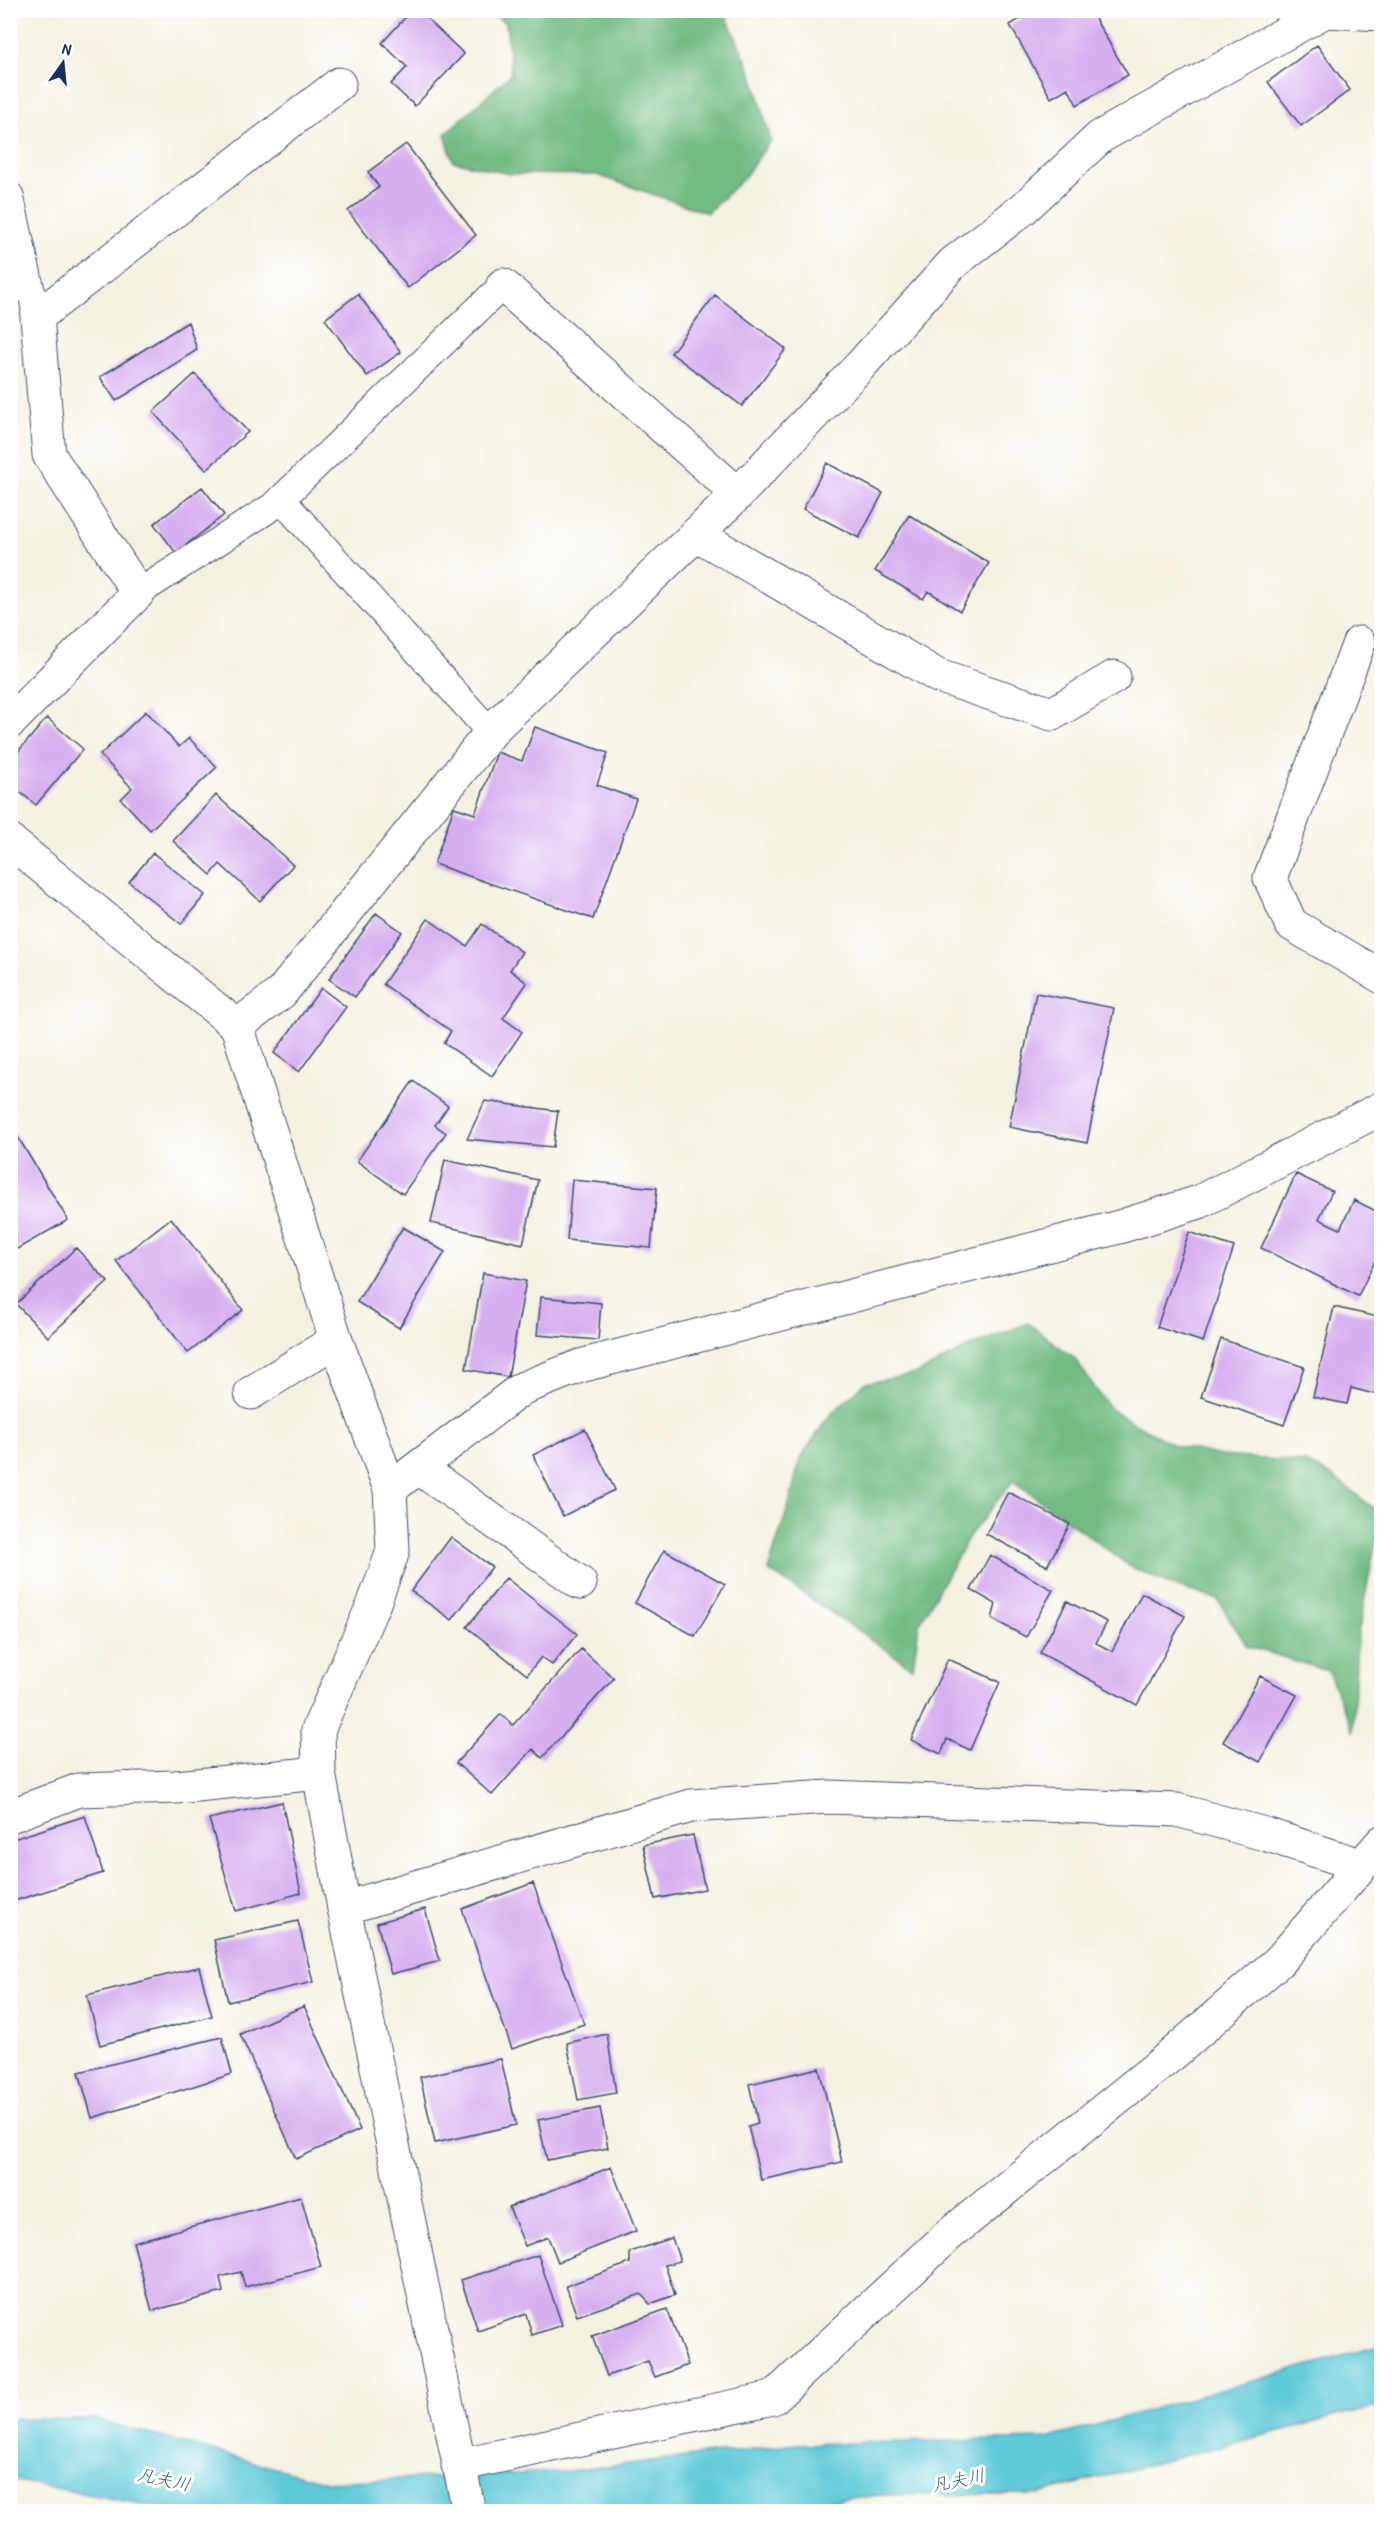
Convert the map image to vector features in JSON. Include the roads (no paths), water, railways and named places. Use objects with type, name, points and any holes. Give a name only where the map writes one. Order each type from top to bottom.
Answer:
[{"type":"street","points":[[237,1026],[282,993],[491,733],[738,494],[860,366],[953,263],[1023,210],[1100,138],[1325,11],[1382,14]]},
{"type":"street","points":[[10,722],[138,593],[49,455],[37,316],[339,84]]},
{"type":"street","points":[[502,285],[738,494]]},
{"type":"street","points":[[696,534],[938,676],[1052,714],[1114,677]]},
{"type":"street","points":[[1359,644],[1270,878],[1291,924],[1382,977]]},
{"type":"street","points":[[10,841],[237,1026],[336,1341],[390,1489],[393,1551],[374,1603],[318,1730],[319,1773],[344,1908],[469,2511]]},
{"type":"street","points":[[390,1489],[521,1389],[580,1366],[1119,1227],[1199,1202],[1382,1108]]},
{"type":"street","points":[[251,1394],[336,1341]]},
{"type":"street","points":[[418,1468],[580,1583]]},
{"type":"street","points":[[10,1816],[80,1790],[176,1787],[319,1773]]},
{"type":"street","points":[[344,1908],[691,1806],[829,1797],[1177,1810],[1268,1835],[1371,1853]]},
{"type":"street","points":[[458,2465],[773,2398],[950,2234],[1174,2053],[1280,1960],[1371,1853]]},
{"type":"lane","points":[[10,196],[37,316]]},
{"type":"lane","points":[[138,593],[281,499],[502,285]]},
{"type":"lane","points":[[281,499],[491,733]]},
{"type":"water","name":"凡夫川","points":[[1381,2345],[1381,2405],[1037,2494],[884,2495],[703,2512],[184,2512],[11,2480],[11,2419],[94,2419],[327,2482],[558,2472],[797,2444],[1046,2439]]}]
